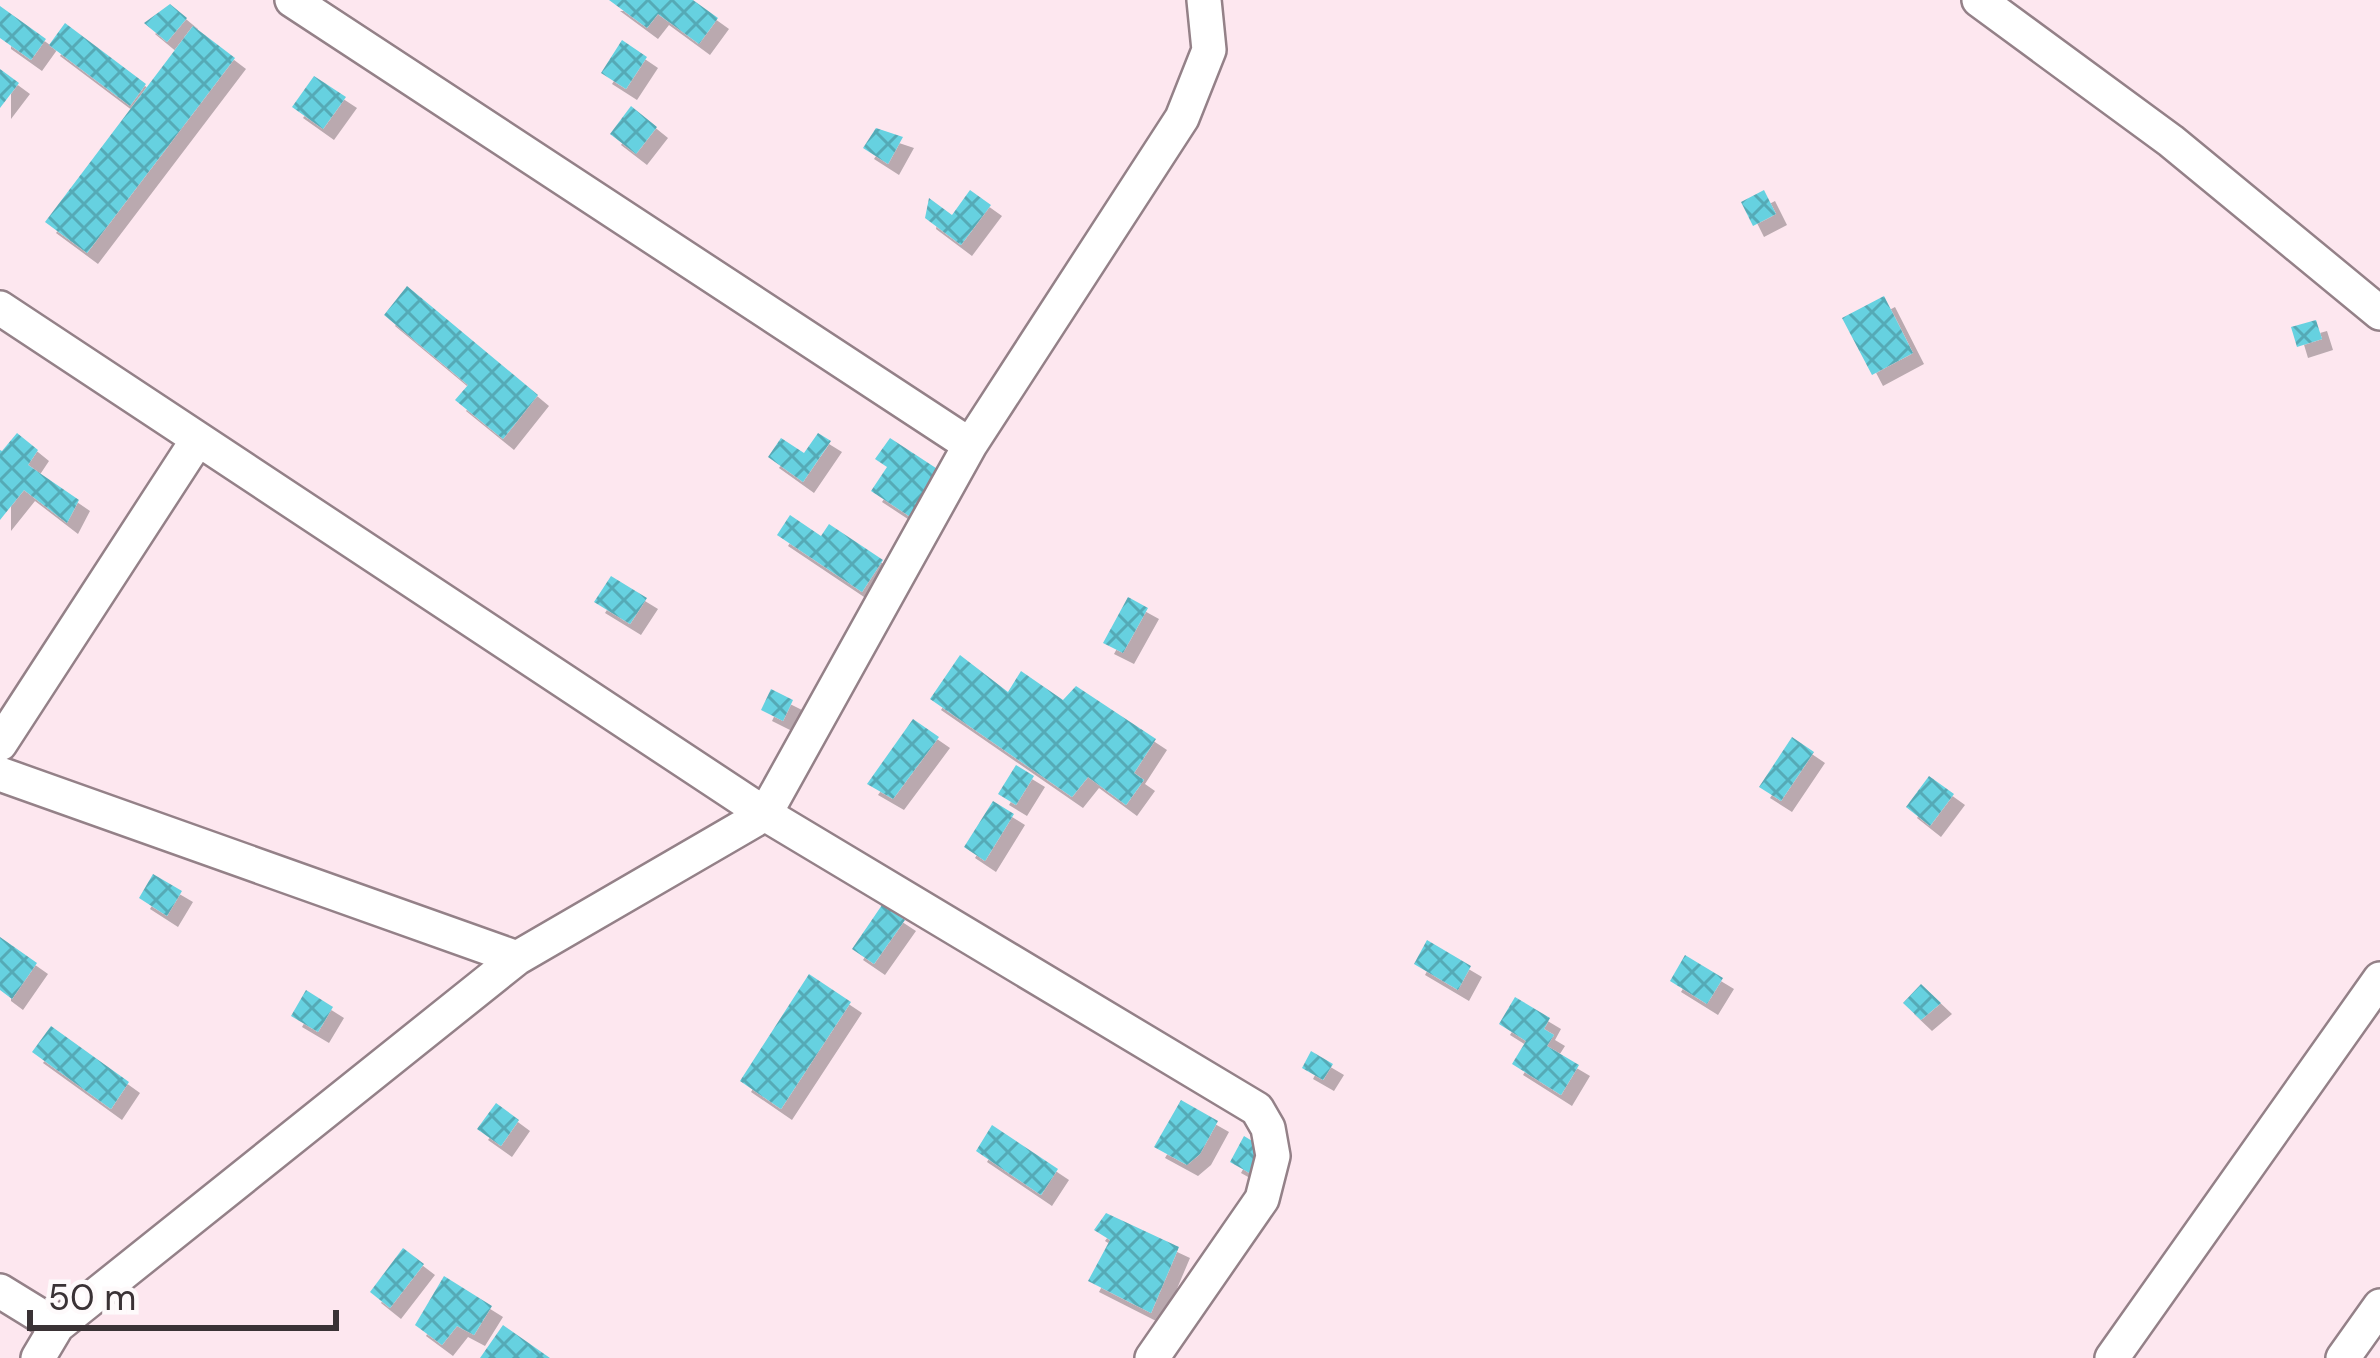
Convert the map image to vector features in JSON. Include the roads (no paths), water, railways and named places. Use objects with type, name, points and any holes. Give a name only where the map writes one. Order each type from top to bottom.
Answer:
[{"type":"street","points":[[292,0],[970,445]]},
{"type":"street","points":[[38,1358],[57,1326],[517,958],[765,814],[970,445],[1181,118],[1209,50],[1204,0]]},
{"type":"street","points":[[1979,0],[2171,141],[2380,313]]},
{"type":"street","points":[[0,308],[765,814],[1257,1109],[1268,1128],[1273,1156],[1262,1199],[1152,1358]]},
{"type":"street","points":[[0,744],[198,439]]},
{"type":"street","points":[[0,774],[517,958]]},
{"type":"street","points":[[2111,1358],[2380,979]]},
{"type":"street","points":[[0,1291],[57,1326]]},
{"type":"street","points":[[2343,1358],[2380,1306]]}]
